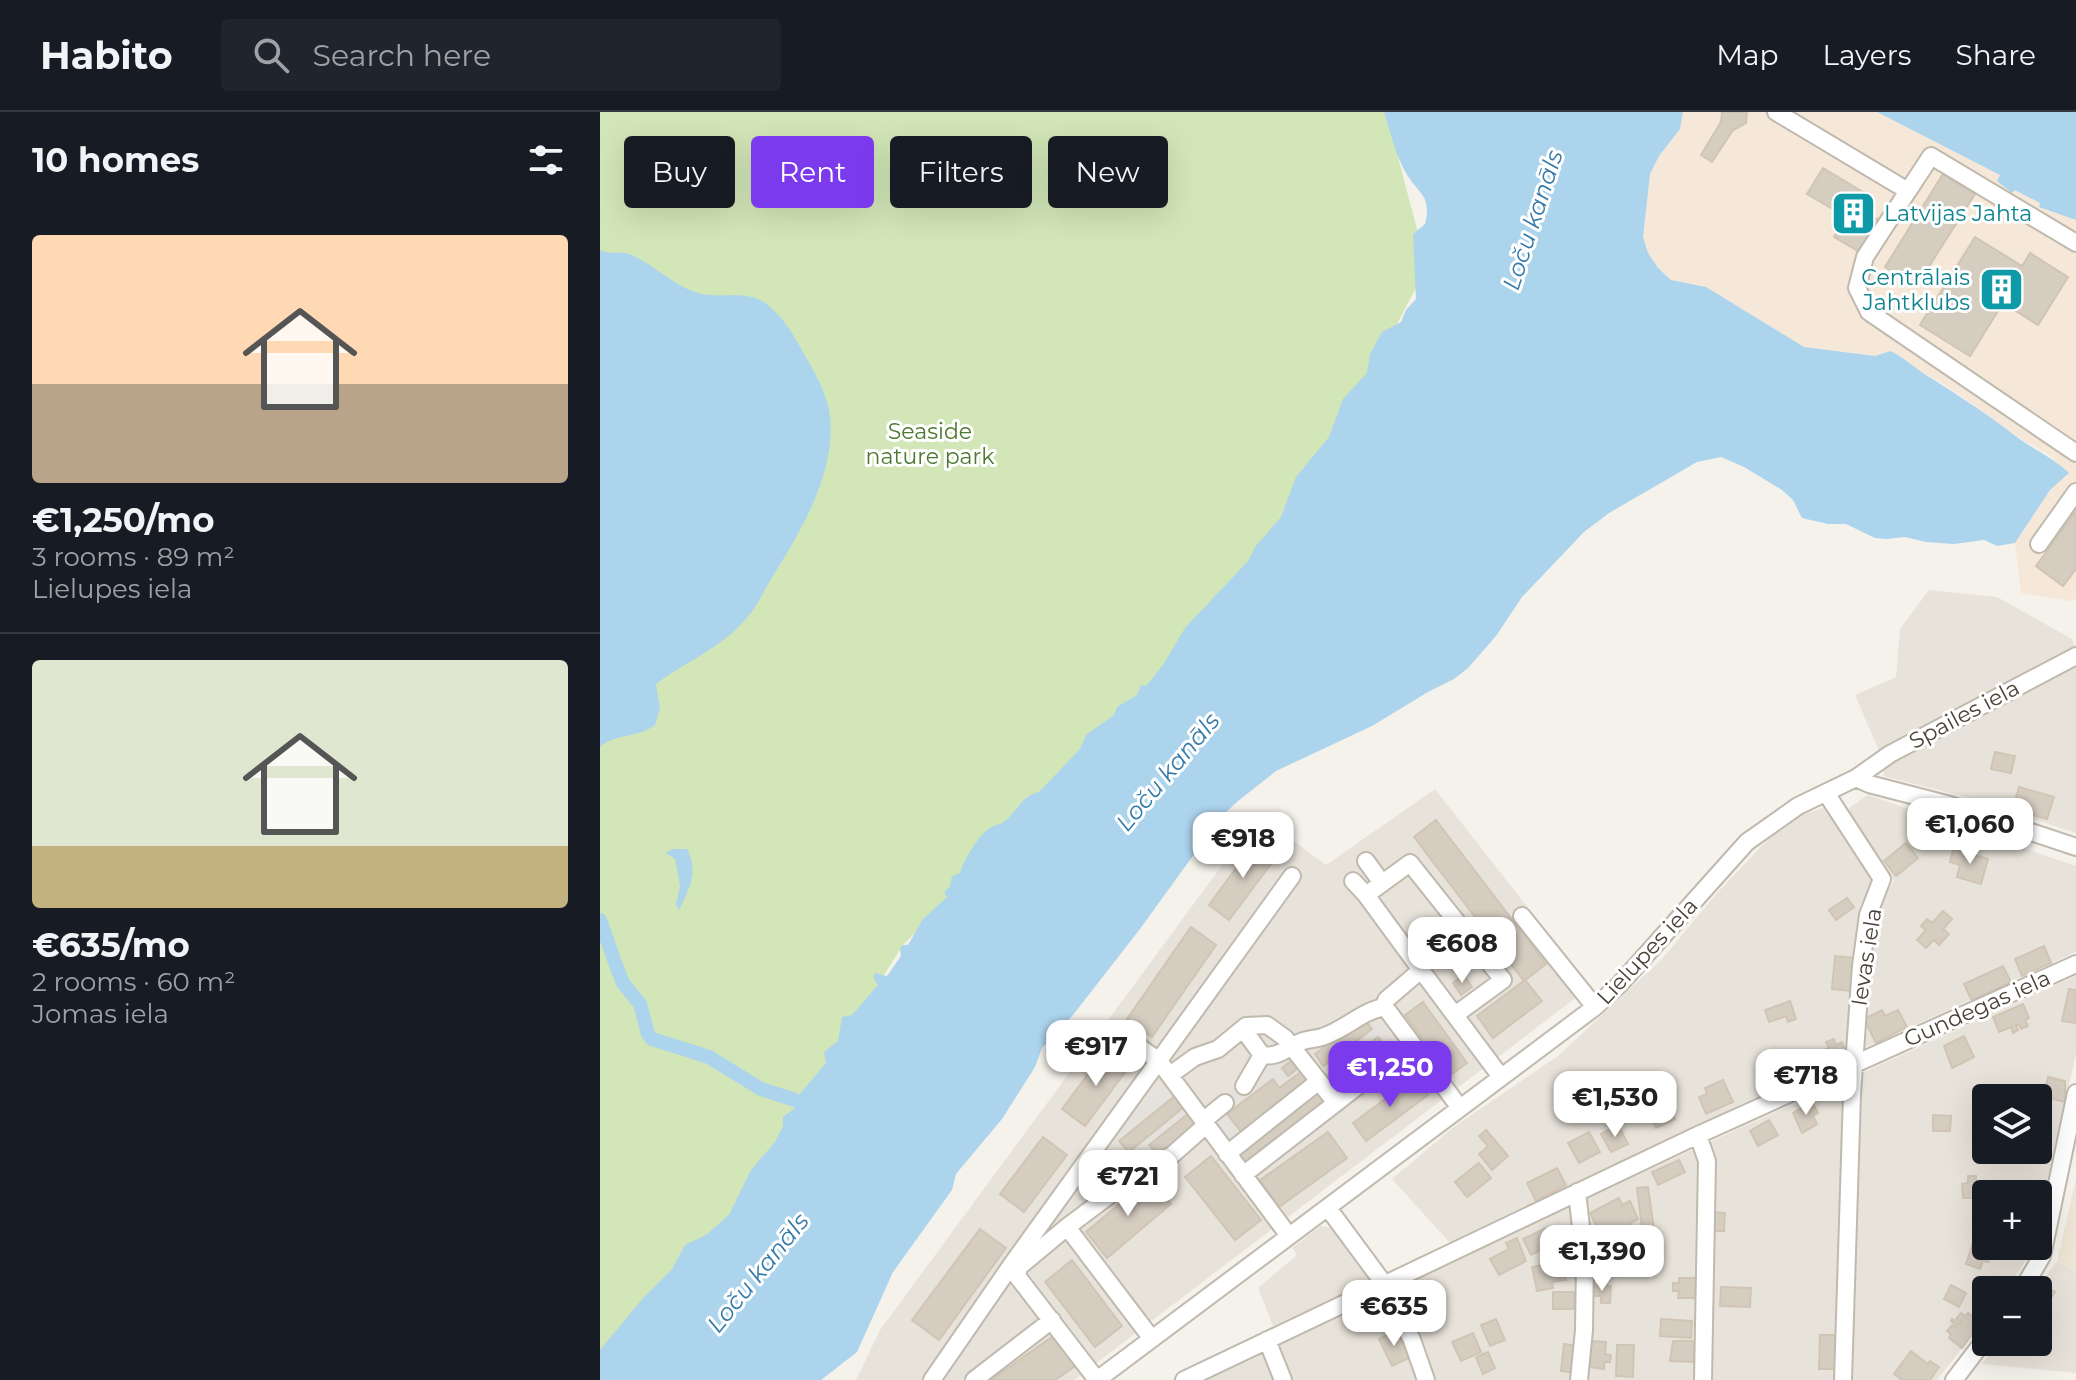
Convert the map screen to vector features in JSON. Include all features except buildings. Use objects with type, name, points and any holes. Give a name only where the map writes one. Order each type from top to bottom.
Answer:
[{"type":"street","points":[[1776,112],[1908,191]]},
{"type":"street","points":[[2076,243],[1931,156],[1865,257],[1857,288],[1869,312],[2076,453]]},
{"type":"street","points":[[2039,544],[2076,492]]},
{"type":"street","name":"Spailes iela","points":[[1856,778],[1890,754],[2076,656]]},
{"type":"street","points":[[1856,778],[2076,847]]},
{"type":"street","name":"Lielupes iela","points":[[1097,1380],[1115,1374],[1152,1339],[1595,1007],[1619,985],[1747,842],[1798,806],[1856,778]]},
{"type":"street","name":"Ievas iela","points":[[1826,793],[1882,879],[1868,915],[1853,1064],[1843,1380]]},
{"type":"street","points":[[1366,861],[1382,883]]},
{"type":"street","points":[[1366,895],[1410,863],[1503,980],[1455,1015]]},
{"type":"street","points":[[932,1380],[1089,1158],[1164,1068],[1292,876]]},
{"type":"street","points":[[1353,881],[1421,970],[1449,996],[1455,1015],[1501,1077]]},
{"type":"street","points":[[1522,916],[1595,1007]]},
{"type":"street","name":"Gundegas iela","points":[[1184,1380],[1698,1135],[2076,964]]},
{"type":"street","points":[[1421,970],[1386,1000],[1385,1007],[1460,1108]]},
{"type":"street","points":[[1243,1029],[1262,1055],[1273,1057],[1305,1040],[1322,1037],[1370,1009],[1385,1007]]},
{"type":"street","points":[[1164,1068],[1218,1049],[1246,1026],[1267,1025],[1285,1038],[1336,1103]]},
{"type":"street","points":[[1243,1175],[1412,1044]]},
{"type":"street","points":[[1138,1046],[1164,1068],[1289,1236]]},
{"type":"street","points":[[1244,1086],[1262,1055]]},
{"type":"street","points":[[1227,1154],[1319,1081]]},
{"type":"street","points":[[2030,1276],[2042,1256],[2076,1093]]},
{"type":"street","points":[[1015,1266],[1151,1164],[1171,1156],[1225,1103]]},
{"type":"street","points":[[1698,1135],[1707,1161],[1703,1380]]},
{"type":"street","points":[[1089,1158],[1115,1191]]},
{"type":"street","points":[[1577,1192],[1585,1262],[1584,1330],[1579,1380]]},
{"type":"street","points":[[1328,1208],[1385,1285],[1412,1340],[1426,1380]]},
{"type":"street","points":[[1067,1227],[1152,1339]]},
{"type":"street","points":[[1015,1266],[1017,1276],[1097,1380]]},
{"type":"street","points":[[974,1380],[1052,1320]]},
{"type":"street","points":[[1267,1340],[1283,1380]]},
{"type":"street","points":[[1954,1380],[1972,1356]]},
{"type":"shaded area","points":[[1683,112],[1877,112],[2001,175],[2012,192],[2014,189],[2041,203],[2040,207],[2076,220],[2076,599],[2070,601],[2021,593],[2015,543],[2050,490],[2068,473],[2048,454],[1891,351],[1876,356],[1804,347],[1706,287],[1671,280],[1658,268],[1647,252],[1643,237],[1650,174],[1659,156],[1680,129]]},
{"type":"shaded area","points":[[1929,590],[1997,597],[2072,639],[2076,649],[1879,751],[1855,695],[1896,677],[1900,629]]},
{"type":"shaded area","points":[[2076,662],[2076,833],[1970,798],[1883,776],[1885,765]]},
{"type":"shaded area","points":[[1435,789],[1590,987],[1074,1380],[856,1380],[880,1330],[1259,815],[1326,865]]},
{"type":"shaded area","points":[[1868,795],[2076,866],[2076,952],[1860,1050],[1869,948],[1880,902],[1894,881],[1848,813],[1850,807]]},
{"type":"shaded area","points":[[1826,807],[1837,818],[1877,880],[1861,905],[1850,1060],[1771,1090],[1450,1243],[1392,1179],[1455,1126],[1558,1056],[1662,959],[1718,892],[1779,828]]},
{"type":"shaded area","points":[[2076,976],[2076,1054],[2052,1161],[2052,1084],[1972,1084],[1972,1164],[2051,1164],[2048,1180],[1972,1180],[1972,1260],[2026,1260],[2015,1276],[1972,1276],[1972,1335],[1937,1380],[1206,1380],[1575,1203]]},
{"type":"shaded area","points":[[1366,1003],[1399,1048],[1245,1169],[1202,1111],[1280,1051],[1312,1044]]},
{"type":"shaded area","points":[[1168,1078],[1201,1125],[1166,1153],[1136,1169],[1111,1138]]},
{"type":"shaded area","points":[[2076,1179],[2076,1271],[2057,1261]]},
{"type":"shaded area","points":[[1321,1226],[1338,1229],[1372,1282],[1273,1326],[1258,1288],[1297,1255],[1292,1248]]},
{"type":"shaded area","points":[[2057,1261],[2076,1271],[2076,1373],[1982,1364],[1988,1356],[2052,1356],[2052,1276],[2046,1276]]},
{"type":"green space","name":"Seaside nature park","points":[[600,112],[1392,112],[1399,161],[1427,267],[1291,526],[1202,638],[903,945],[713,1243],[600,1357]]},
{"type":"water","name":"Loču kanāls","points":[[1384,112],[1683,112],[1680,129],[1659,156],[1650,174],[1643,237],[1648,253],[1658,268],[1671,280],[1706,287],[1804,347],[1875,356],[1891,351],[2069,473],[2050,490],[2015,543],[1997,546],[1984,540],[1954,544],[1905,537],[1875,538],[1846,524],[1828,524],[1802,518],[1793,500],[1782,490],[1721,457],[1697,462],[1609,513],[1584,532],[1522,597],[1496,636],[1454,679],[1372,726],[1276,771],[1221,817],[1140,929],[1073,1015],[1042,1048],[1035,1067],[1002,1119],[956,1174],[952,1190],[893,1272],[857,1352],[821,1380],[600,1380],[600,1350],[672,1269],[685,1245],[706,1235],[729,1215],[751,1170],[775,1142],[783,1126],[783,1117],[795,1108],[795,1100],[826,1063],[824,1052],[838,1041],[842,1017],[852,1015],[878,985],[874,973],[887,976],[901,956],[903,945],[908,945],[923,919],[947,897],[944,892],[950,887],[952,876],[960,873],[971,850],[984,833],[1005,821],[1024,800],[1039,792],[1080,749],[1086,735],[1114,715],[1117,707],[1137,695],[1141,685],[1146,686],[1185,628],[1248,561],[1255,547],[1281,517],[1296,477],[1329,437],[1343,399],[1367,373],[1370,354],[1382,332],[1401,322],[1416,299],[1413,234],[1425,224],[1427,207],[1402,166]]},
{"type":"water","points":[[1877,112],[2076,112],[2076,220],[2039,207],[2040,203],[2015,190],[2012,193],[1997,181],[2000,175]]},
{"type":"water","points":[[600,250],[629,254],[698,293],[752,297],[768,305],[789,328],[819,381],[829,410],[831,432],[823,477],[815,499],[753,610],[725,639],[656,684],[660,709],[655,725],[642,732],[613,739],[600,747]]},
{"type":"water","points":[[672,849],[687,849],[692,865],[689,888],[679,910],[676,905],[680,886],[675,859],[666,853]]},
{"type":"waterway","points":[[600,920],[623,983],[640,1004],[652,1039],[709,1057],[761,1089],[811,1108]]},
{"type":"place","name":"Latvijas Jahta","points":[[1853,213]]},
{"type":"place","name":"Centrālais Jahtklubs","points":[[2001,290]]}]
